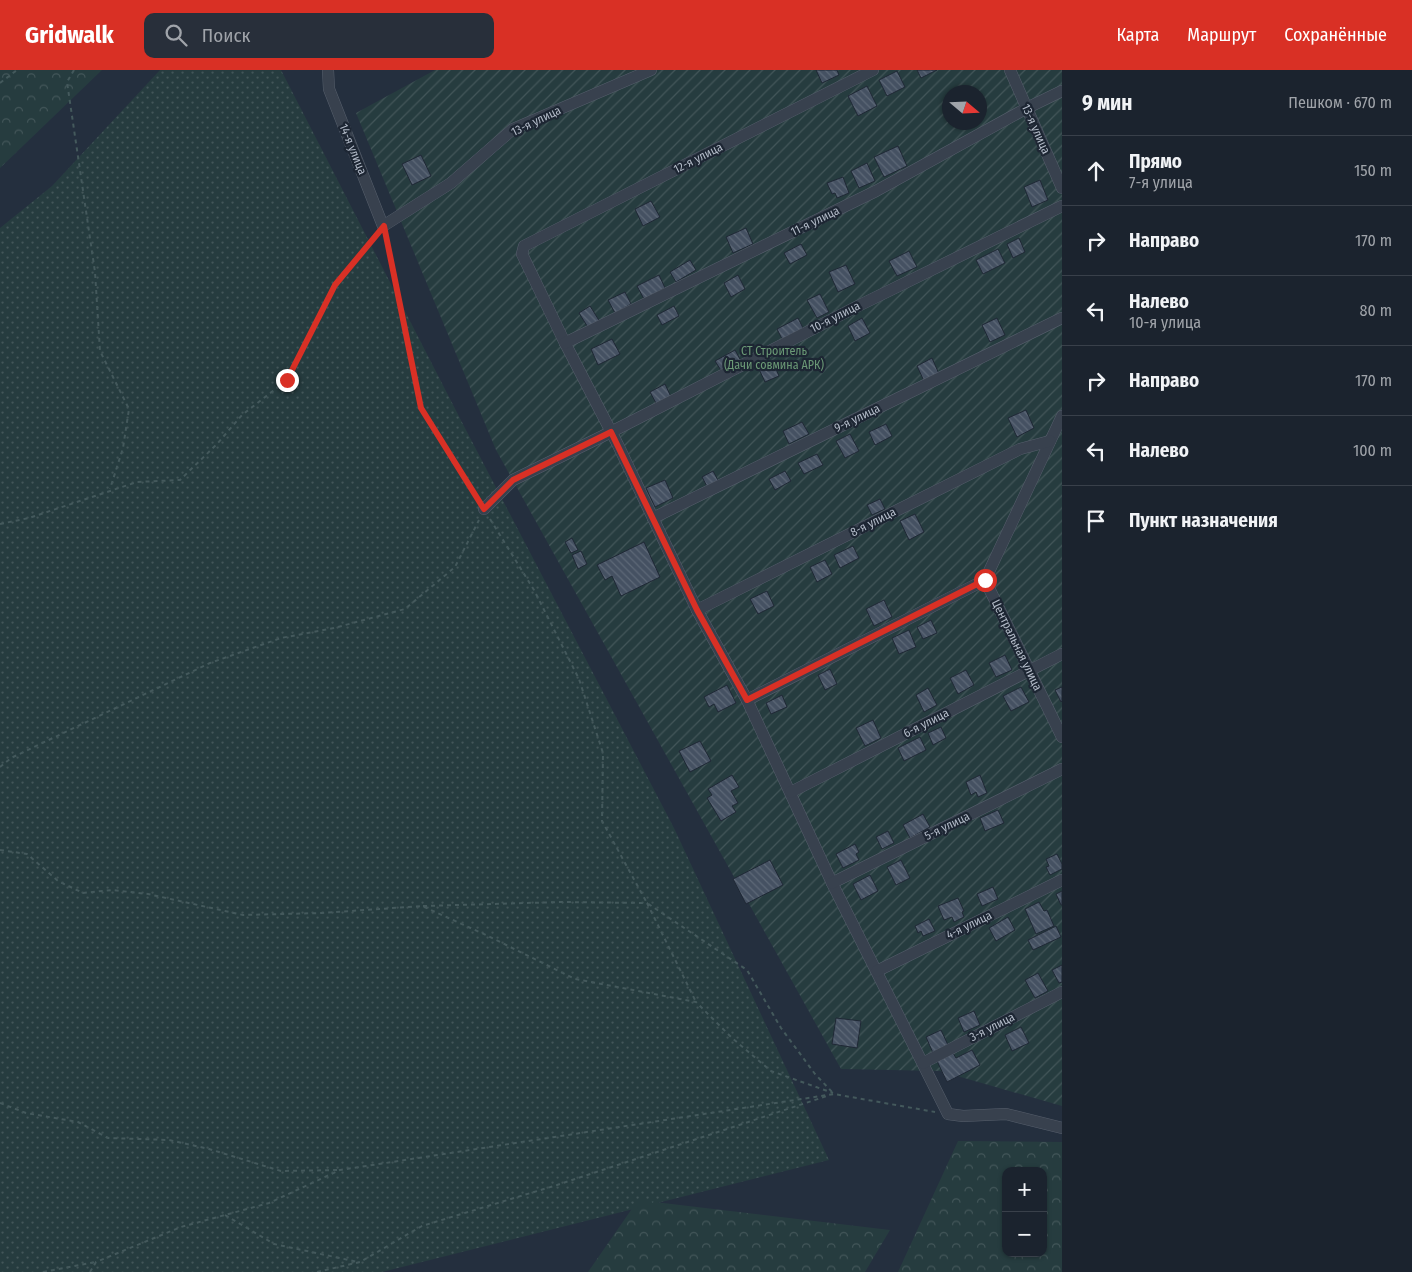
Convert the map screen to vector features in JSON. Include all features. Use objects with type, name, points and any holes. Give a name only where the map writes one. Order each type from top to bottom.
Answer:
[{"type":"street","name":"14-я улица","points":[[328,70],[329,89],[384,226]]},
{"type":"street","name":"13-я улица","points":[[384,226],[451,183],[513,129],[651,70]]},
{"type":"street","name":"12-я улица","points":[[565,343],[522,254],[524,246],[873,70]]},
{"type":"street","name":"13-я улица","points":[[1010,70],[1062,188]]},
{"type":"street","name":"11-я улица","points":[[565,343],[876,191],[1027,108],[1062,91]]},
{"type":"street","name":"10-я улица","points":[[484,509],[513,480],[860,305],[1062,206]]},
{"type":"street","name":"9-я улица","points":[[653,518],[1062,318]]},
{"type":"street","points":[[565,343],[611,432],[697,610],[747,700],[832,883],[948,1114],[963,1116],[1006,1114],[1062,1128]]},
{"type":"street","points":[[747,700],[985,580],[1062,416]]},
{"type":"street","name":"8-я улица","points":[[697,610],[1020,448],[1050,441]]},
{"type":"street","name":"Центральная улица","points":[[985,580],[1062,737]]},
{"type":"street","name":"6-я улица","points":[[791,792],[1062,654]]},
{"type":"street","name":"5-я улица","points":[[832,883],[1062,769]]},
{"type":"street","name":"4-я улица","points":[[876,971],[1062,880]]},
{"type":"street","name":"3-я улица","points":[[922,1062],[1062,992]]},
{"type":"path","points":[[0,83],[18,70]]},
{"type":"path","points":[[74,70],[67,82],[95,272],[100,351],[129,409],[123,448],[110,491]]},
{"type":"path","points":[[0,524],[29,518],[137,482],[180,480],[217,444],[242,415],[287,380],[335,285],[384,226]]},
{"type":"path","points":[[384,226],[421,408],[534,590],[579,679],[602,753],[602,821],[647,903],[696,1002],[732,1038],[771,1071],[834,1094],[948,1114]]},
{"type":"path","points":[[0,767],[10,758],[210,663],[281,638],[334,628],[405,609],[455,567],[484,509]]},
{"type":"path","points":[[0,850],[27,854],[58,881],[83,893],[112,890],[148,894],[243,915],[322,913],[422,906],[560,902],[647,903],[747,970],[781,1028],[815,1074],[834,1094]]},
{"type":"path","points":[[422,906],[575,979],[696,1002]]},
{"type":"path","points":[[0,1104],[26,1114],[78,1122],[108,1138],[169,1140],[209,1149],[281,1171],[340,1170],[834,1094]]},
{"type":"path","points":[[317,1272],[360,1262],[422,1226],[557,1185],[834,1094]]},
{"type":"path","points":[[43,1272],[96,1262],[181,1227],[269,1204],[340,1170]]},
{"type":"path","points":[[225,1215],[274,1244],[360,1262]]},
{"type":"path","points":[[90,1272],[96,1262]]},
{"type":"green space","points":[[0,70],[102,70],[0,168]]},
{"type":"green space","points":[[160,70],[281,70],[674,828],[829,1160],[382,1272],[0,1272],[0,228],[52,186]]},
{"type":"green space","name":"СТ Строитель (Дачи совмина АРК)","points":[[435,70],[1062,70],[1062,1106],[940,1071],[841,1069],[496,450],[356,113]]},
{"type":"green space","points":[[958,1141],[1062,1142],[1062,1272],[898,1272]]},
{"type":"green space","points":[[638,1200],[890,1230],[865,1272],[588,1272]]},
{"type":"building","points":[[816,70],[837,70],[839,75],[822,83]]},
{"type":"building","points":[[917,70],[937,70],[921,78]]},
{"type":"building","points":[[897,71],[905,87],[887,96],[879,80]]},
{"type":"building","points":[[867,86],[877,106],[858,116],[848,96]]},
{"type":"building","points":[[898,146],[907,166],[884,177],[874,157]]},
{"type":"building","points":[[421,155],[431,176],[412,185],[402,164]]},
{"type":"building","points":[[867,163],[875,181],[859,188],[851,171]]},
{"type":"building","points":[[843,177],[849,193],[837,198],[835,193],[832,194],[827,183]]},
{"type":"building","points":[[1040,180],[1048,200],[1032,207],[1024,187]]},
{"type":"building","points":[[651,201],[660,217],[643,226],[635,209]]},
{"type":"building","points":[[746,228],[753,244],[733,253],[726,237]]},
{"type":"building","points":[[1019,238],[1025,252],[1013,258],[1007,244]]},
{"type":"building","points":[[801,244],[807,255],[790,264],[784,253]]},
{"type":"building","points":[[998,249],[1005,263],[983,274],[976,260]]},
{"type":"building","points":[[909,251],[917,267],[897,276],[889,261]]},
{"type":"building","points":[[690,260],[696,270],[676,282],[670,272]]},
{"type":"building","points":[[846,265],[855,284],[838,292],[829,272]]},
{"type":"building","points":[[659,275],[665,288],[644,299],[637,286]]},
{"type":"building","points":[[738,275],[745,289],[731,297],[724,283]]},
{"type":"building","points":[[625,292],[631,304],[615,313],[608,300]]},
{"type":"building","points":[[820,294],[829,312],[817,318],[807,300]]},
{"type":"building","points":[[590,306],[600,322],[589,329],[579,313]]},
{"type":"building","points":[[674,306],[679,316],[662,325],[657,315]]},
{"type":"building","points":[[798,318],[804,330],[783,341],[777,329]]},
{"type":"building","points":[[862,318],[870,333],[855,341],[848,326]]},
{"type":"building","points":[[997,318],[1005,335],[990,342],[982,325]]},
{"type":"building","points":[[612,339],[620,354],[598,365],[591,349]]},
{"type":"building","points":[[735,350],[741,361],[722,372],[715,361]]},
{"type":"building","points":[[932,358],[939,374],[924,381],[917,366]]},
{"type":"building","points":[[773,362],[779,376],[765,382],[759,369]]},
{"type":"building","points":[[665,384],[671,397],[657,405],[650,392]]},
{"type":"building","points":[[1026,410],[1034,428],[1017,437],[1008,418]]},
{"type":"building","points":[[802,422],[809,434],[789,444],[783,431]]},
{"type":"building","points":[[886,424],[892,436],[875,445],[869,432]]},
{"type":"building","points":[[850,434],[859,451],[845,458],[836,441]]},
{"type":"building","points":[[817,454],[823,465],[804,474],[798,463]]},
{"type":"building","points":[[713,471],[720,484],[709,490],[702,477]]},
{"type":"building","points":[[785,471],[791,481],[775,490],[769,479]]},
{"type":"building","points":[[665,480],[673,498],[655,507],[646,488]]},
{"type":"building","points":[[880,499],[885,509],[872,515],[867,505]]},
{"type":"building","points":[[915,514],[924,532],[909,540],[900,521]]},
{"type":"building","points":[[572,538],[578,550],[571,553],[565,542]]},
{"type":"building","points":[[644,542],[660,577],[621,596],[612,576],[605,580],[597,565]]},
{"type":"building","points":[[853,546],[859,558],[840,568],[834,555]]},
{"type":"building","points":[[581,551],[587,564],[578,569],[572,555]]},
{"type":"building","points":[[825,560],[832,574],[817,582],[810,567]]},
{"type":"building","points":[[767,591],[774,606],[758,614],[750,599]]},
{"type":"building","points":[[884,600],[892,617],[874,626],[866,609]]},
{"type":"building","points":[[931,620],[937,633],[923,639],[917,627]]},
{"type":"building","points":[[909,630],[916,647],[899,654],[892,638]]},
{"type":"building","points":[[1005,655],[1012,670],[996,677],[989,663]]},
{"type":"building","points":[[830,669],[837,684],[825,690],[818,675]]},
{"type":"building","points":[[966,670],[974,685],[958,694],[950,678]]},
{"type":"building","points":[[727,685],[736,703],[718,712],[714,704],[709,707],[704,697]]},
{"type":"building","points":[[1021,687],[1029,702],[1011,711],[1003,696]]},
{"type":"building","points":[[1062,687],[1062,701],[1061,702],[1055,690]]},
{"type":"building","points":[[928,688],[937,705],[924,712],[916,695]]},
{"type":"building","points":[[782,695],[787,707],[771,714],[766,703]]},
{"type":"building","points":[[873,720],[881,738],[865,746],[856,728]]},
{"type":"building","points":[[941,727],[946,738],[933,745],[928,733]]},
{"type":"building","points":[[920,737],[926,750],[904,761],[898,748]]},
{"type":"building","points":[[700,741],[711,761],[690,772],[679,751]]},
{"type":"building","points":[[732,775],[739,787],[731,791],[738,803],[732,806],[736,812],[721,821],[707,798],[712,795],[708,789]]},
{"type":"building","points":[[980,775],[987,793],[978,797],[976,792],[971,795],[966,782]]},
{"type":"building","points":[[998,810],[1004,823],[985,831],[980,818]]},
{"type":"building","points":[[923,814],[930,827],[910,838],[903,825]]},
{"type":"building","points":[[888,831],[894,843],[882,849],[876,837]]},
{"type":"building","points":[[855,844],[859,852],[856,854],[859,860],[843,868],[836,854]]},
{"type":"building","points":[[1057,854],[1062,864],[1062,869],[1050,875],[1046,867],[1049,866],[1046,859]]},
{"type":"building","points":[[770,860],[783,885],[746,904],[733,879]]},
{"type":"building","points":[[901,860],[910,878],[896,885],[887,867]]},
{"type":"building","points":[[870,875],[878,891],[861,900],[853,884]]},
{"type":"building","points":[[993,887],[998,899],[982,906],[977,894]]},
{"type":"building","points":[[1062,891],[1062,905],[1061,905],[1056,894]]},
{"type":"building","points":[[958,898],[964,911],[962,912],[964,917],[954,922],[952,917],[944,920],[938,906]]},
{"type":"building","points":[[1039,902],[1044,911],[1047,910],[1054,926],[1036,934],[1025,909]]},
{"type":"building","points":[[1008,917],[1015,930],[996,941],[989,928]]},
{"type":"building","points":[[929,919],[935,931],[923,936],[921,931],[918,933],[915,926]]},
{"type":"building","points":[[1056,926],[1061,937],[1033,950],[1028,940]]},
{"type":"building","points":[[1062,965],[1062,982],[1059,983],[1052,970]]},
{"type":"building","points":[[1038,973],[1048,991],[1035,998],[1025,980]]},
{"type":"building","points":[[974,1011],[980,1025],[964,1032],[958,1018]]},
{"type":"building","points":[[836,1018],[861,1021],[857,1048],[832,1044]]},
{"type":"building","points":[[1021,1027],[1029,1043],[1012,1051],[1005,1035]]},
{"type":"building","points":[[941,1030],[948,1045],[933,1053],[926,1037]]},
{"type":"building","points":[[972,1050],[980,1065],[947,1082],[937,1061],[953,1053],[956,1058]]},
{"type":"route","points":[[287,380],[304,343],[335,285],[384,226],[421,408],[484,509],[513,480],[611,432],[697,610],[747,700],[985,580]]}]
